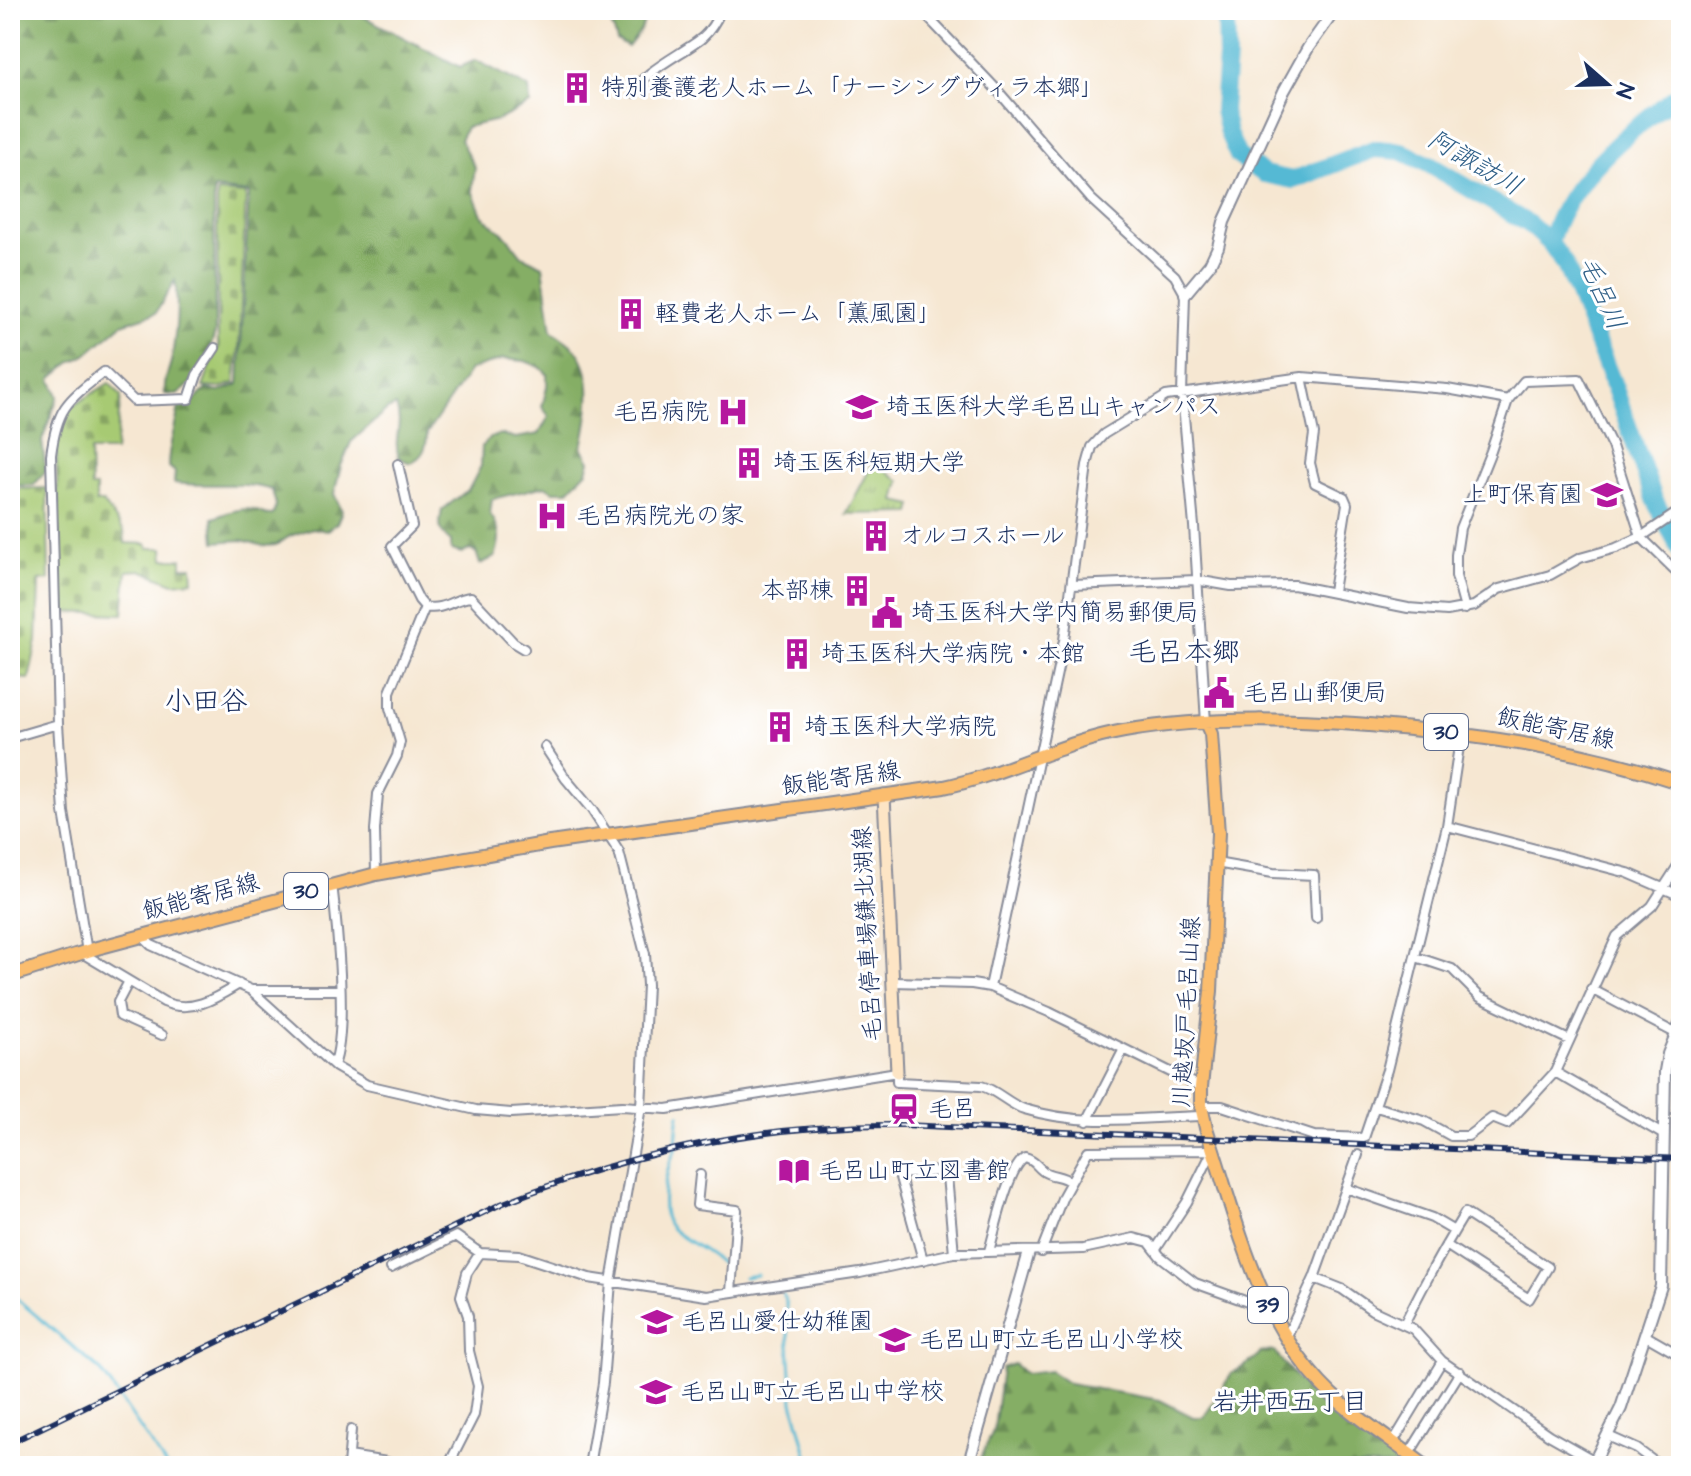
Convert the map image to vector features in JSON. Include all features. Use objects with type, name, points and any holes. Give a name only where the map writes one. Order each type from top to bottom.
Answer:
[{"type":"main road","name":"飯能寄居線","points":[[10,976],[142,936],[376,874],[609,835],[959,784],[1112,733],[1206,723],[1303,720],[1461,733],[1578,752],[1681,783]]},
{"type":"main road","name":"川越坂戸毛呂山線","points":[[1206,723],[1211,734],[1217,805],[1211,991],[1201,1087],[1202,1111],[1213,1150],[1256,1277],[1286,1339],[1313,1375],[1341,1404],[1425,1466]]},
{"type":"main road","name":"毛呂停車場鎌北湖線","points":[[884,795],[897,1072]]},
{"type":"street","points":[[635,93],[642,79],[705,35],[721,10]]},
{"type":"street","points":[[921,10],[998,91],[1091,199],[1175,276],[1185,294],[1182,394],[1206,723]]},
{"type":"street","points":[[1185,294],[1210,264],[1224,222],[1284,91],[1308,48],[1335,10]]},
{"type":"street","points":[[215,348],[197,375],[189,399],[134,401],[104,372],[72,398],[55,425],[51,455],[58,724],[64,812],[85,953],[164,1002],[179,1007],[191,1007],[215,998],[239,984]]},
{"type":"street","points":[[1302,377],[1314,434],[1310,463],[1315,483],[1344,497],[1347,504],[1333,591]]},
{"type":"street","points":[[990,987],[1064,640],[1092,447],[1104,434],[1166,396],[1302,377],[1433,387],[1508,400]]},
{"type":"street","points":[[1465,609],[1456,576],[1460,528],[1508,400],[1524,381],[1579,379],[1612,446],[1644,534],[1681,576]]},
{"type":"street","points":[[398,464],[412,526],[392,546],[425,607]]},
{"type":"street","points":[[1073,585],[1196,580],[1231,586],[1294,585],[1429,612],[1465,609],[1499,589],[1550,575],[1580,558],[1616,548],[1678,512]]},
{"type":"street","points":[[425,607],[444,608],[471,597],[514,643],[524,649]]},
{"type":"street","points":[[376,874],[378,794],[397,756],[400,742],[390,708],[390,692],[425,607]]},
{"type":"street","points":[[10,738],[58,724]]},
{"type":"street","points":[[142,936],[151,945],[251,990],[348,1075],[375,1088],[494,1113],[641,1107],[667,1109],[897,1072],[897,1082],[986,1087],[1010,1104],[1024,1109],[1087,1121],[1202,1111],[1222,1106],[1314,1136],[1364,1138],[1376,1107],[1416,957],[1447,826],[1461,733]]},
{"type":"street","points":[[545,747],[619,852],[645,954],[647,985],[641,1107],[611,1282],[603,1383],[589,1466]]},
{"type":"street","points":[[1447,826],[1628,873],[1681,896]]},
{"type":"street","points":[[1376,1107],[1424,1121],[1451,1136],[1468,1136],[1492,1118],[1507,1124],[1555,1072],[1617,936],[1652,906],[1681,861]]},
{"type":"street","points":[[1216,863],[1273,873],[1314,875],[1316,918]]},
{"type":"street","points":[[332,884],[339,990],[339,1052],[334,1065]]},
{"type":"street","points":[[1416,957],[1452,969],[1480,997],[1569,1040]]},
{"type":"street","points":[[129,981],[118,1002],[120,1016],[162,1035]]},
{"type":"street","points":[[893,982],[990,987],[1049,1012],[1201,1087]]},
{"type":"street","points":[[1591,989],[1675,1033]]},
{"type":"street","points":[[251,990],[339,990]]},
{"type":"street","points":[[1314,1278],[1342,1289],[1372,1310],[1413,1329],[1442,1361],[1593,1463],[1608,1436],[1658,1300],[1662,1273],[1665,1071],[1681,1022]]},
{"type":"street","points":[[1087,1121],[1124,1049]]},
{"type":"street","points":[[1555,1072],[1664,1135]]},
{"type":"street","points":[[1041,1252],[1070,1182],[1091,1149],[1213,1150],[1187,1202],[1156,1249]]},
{"type":"street","points":[[1286,1339],[1314,1278],[1358,1155]]},
{"type":"street","points":[[989,1251],[1012,1175],[1020,1160],[1033,1160],[1044,1172],[1064,1177],[1070,1182]]},
{"type":"street","points":[[923,1260],[899,1174],[941,1171],[947,1176],[954,1253]]},
{"type":"street","points":[[700,1175],[697,1205],[737,1210],[731,1292]]},
{"type":"street","points":[[1346,1188],[1432,1218],[1454,1231]]},
{"type":"street","points":[[1404,1324],[1446,1245],[1465,1213],[1548,1267],[1529,1299],[1446,1245]]},
{"type":"street","points":[[391,1268],[456,1236],[480,1253],[519,1255],[589,1278],[706,1296],[860,1273],[954,1253],[1083,1249],[1134,1238],[1149,1242],[1160,1256],[1195,1283],[1270,1310]]},
{"type":"street","points":[[968,1466],[1029,1252]]},
{"type":"street","points":[[448,1466],[474,1415],[478,1386],[469,1351],[468,1316],[461,1296],[467,1273],[480,1253]]},
{"type":"street","points":[[1646,1336],[1681,1356]]},
{"type":"street","points":[[1393,1442],[1442,1361]]},
{"type":"street","points":[[1409,1454],[1460,1372]]},
{"type":"street","points":[[351,1430],[348,1461],[387,1462]]},
{"type":"street","points":[[1608,1436],[1637,1449],[1660,1466]]},
{"type":"green space","points":[[10,10],[351,10],[460,67],[476,60],[529,88],[530,104],[498,120],[466,127],[460,140],[475,168],[472,190],[482,215],[507,237],[522,256],[543,266],[552,331],[575,348],[583,361],[589,385],[582,447],[590,461],[587,471],[568,491],[553,491],[545,486],[492,499],[490,514],[499,534],[495,557],[480,564],[476,552],[451,550],[451,542],[440,528],[442,510],[469,489],[481,466],[482,446],[500,434],[516,438],[539,434],[549,416],[542,407],[547,374],[540,367],[525,361],[503,359],[470,370],[427,433],[423,451],[414,461],[410,463],[399,458],[396,406],[387,410],[351,442],[334,494],[342,511],[337,523],[327,531],[313,528],[276,545],[264,546],[242,540],[215,542],[213,518],[244,509],[273,515],[276,505],[272,490],[260,487],[174,483],[175,472],[168,466],[179,406],[193,402],[206,389],[219,392],[239,384],[249,193],[214,189],[215,333],[197,375],[177,395],[165,394],[176,328],[175,280],[156,313],[122,324],[86,355],[70,363],[51,379],[58,396],[42,441],[46,471],[34,485],[10,486]]},
{"type":"green space","points":[[588,10],[649,10],[641,30],[628,47],[617,41],[609,22]]},
{"type":"green space","points":[[217,192],[246,194],[235,383],[220,388],[203,387],[218,346]]},
{"type":"green space","points":[[109,383],[121,396],[115,451],[90,451],[91,487],[96,487],[96,502],[103,502],[124,531],[125,543],[163,548],[164,559],[182,559],[182,567],[192,567],[193,581],[173,583],[141,570],[127,571],[123,614],[61,612],[56,438],[65,411]]},
{"type":"green space","points":[[874,461],[900,481],[895,501],[913,505],[911,513],[846,514]]},
{"type":"green space","points":[[47,488],[49,580],[39,581],[37,641],[29,679],[17,678],[10,688],[10,489]]},
{"type":"green space","points":[[1274,1351],[1318,1400],[1403,1466],[977,1466],[994,1429],[1002,1368],[1014,1364],[1025,1374],[1050,1371],[1069,1384],[1160,1400],[1193,1417],[1204,1417],[1232,1373],[1262,1352]]},
{"type":"waterway","name":"阿諏訪川","points":[[1226,10],[1227,57],[1223,110],[1238,156],[1264,174],[1293,180],[1374,149],[1401,151],[1529,224],[1550,243],[1564,263],[1577,292],[1654,499],[1681,552]]},
{"type":"waterway","name":"毛呂川","points":[[1550,243],[1570,199],[1602,158],[1681,93]]},
{"type":"waterway","points":[[679,1114],[676,1147],[665,1187],[667,1222],[677,1233],[721,1264]]},
{"type":"waterway","points":[[744,1277],[757,1275]]},
{"type":"waterway","points":[[10,1293],[101,1371],[166,1466]]},
{"type":"waterway","points":[[783,1294],[793,1402],[810,1466]]},
{"type":"railway","points":[[10,1443],[501,1204],[599,1169],[748,1135],[799,1129],[903,1125],[1681,1159]]},
{"type":"place","name":"特別養護老人ホーム「ナーシングヴィラ本郷」","points":[[577,88]]},
{"type":"place","name":"軽費老人ホーム「薫風園」","points":[[631,314]]},
{"type":"place","name":"埼玉医科大学毛呂山キャンパス","points":[[862,407]]},
{"type":"place","name":"毛呂病院","points":[[733,412]]},
{"type":"place","name":"埼玉医科短期大学","points":[[749,463]]},
{"type":"place","name":"上町保育園","points":[[1607,495]]},
{"type":"place","name":"毛呂病院光の家","points":[[552,516]]},
{"type":"place","name":"オルコスホール","points":[[876,536]]},
{"type":"place","name":"本部棟","points":[[857,591]]},
{"type":"place","name":"埼玉医科大学内簡易郵便局","points":[[887,613]]},
{"type":"place","name":"埼玉医科大学病院・本館","points":[[797,654]]},
{"type":"place","name":"毛呂山郵便局","points":[[1219,693]]},
{"type":"place","name":"埼玉医科大学病院","points":[[780,727]]},
{"type":"place","name":"毛呂","points":[[904,1109]]},
{"type":"place","name":"毛呂山町立図書館","points":[[794,1171]]},
{"type":"place","name":"毛呂山愛仕幼稚園","points":[[657,1322]]},
{"type":"place","name":"毛呂山町立毛呂山小学校","points":[[895,1340]]},
{"type":"place","name":"毛呂山町立毛呂山中学校","points":[[656,1392]]},
{"type":"district","name":"毛呂本郷","points":[[1184,652]]},
{"type":"district","name":"小田谷","points":[[206,701]]},
{"type":"district","name":"岩井西五丁目","points":[[1290,1402]]}]
